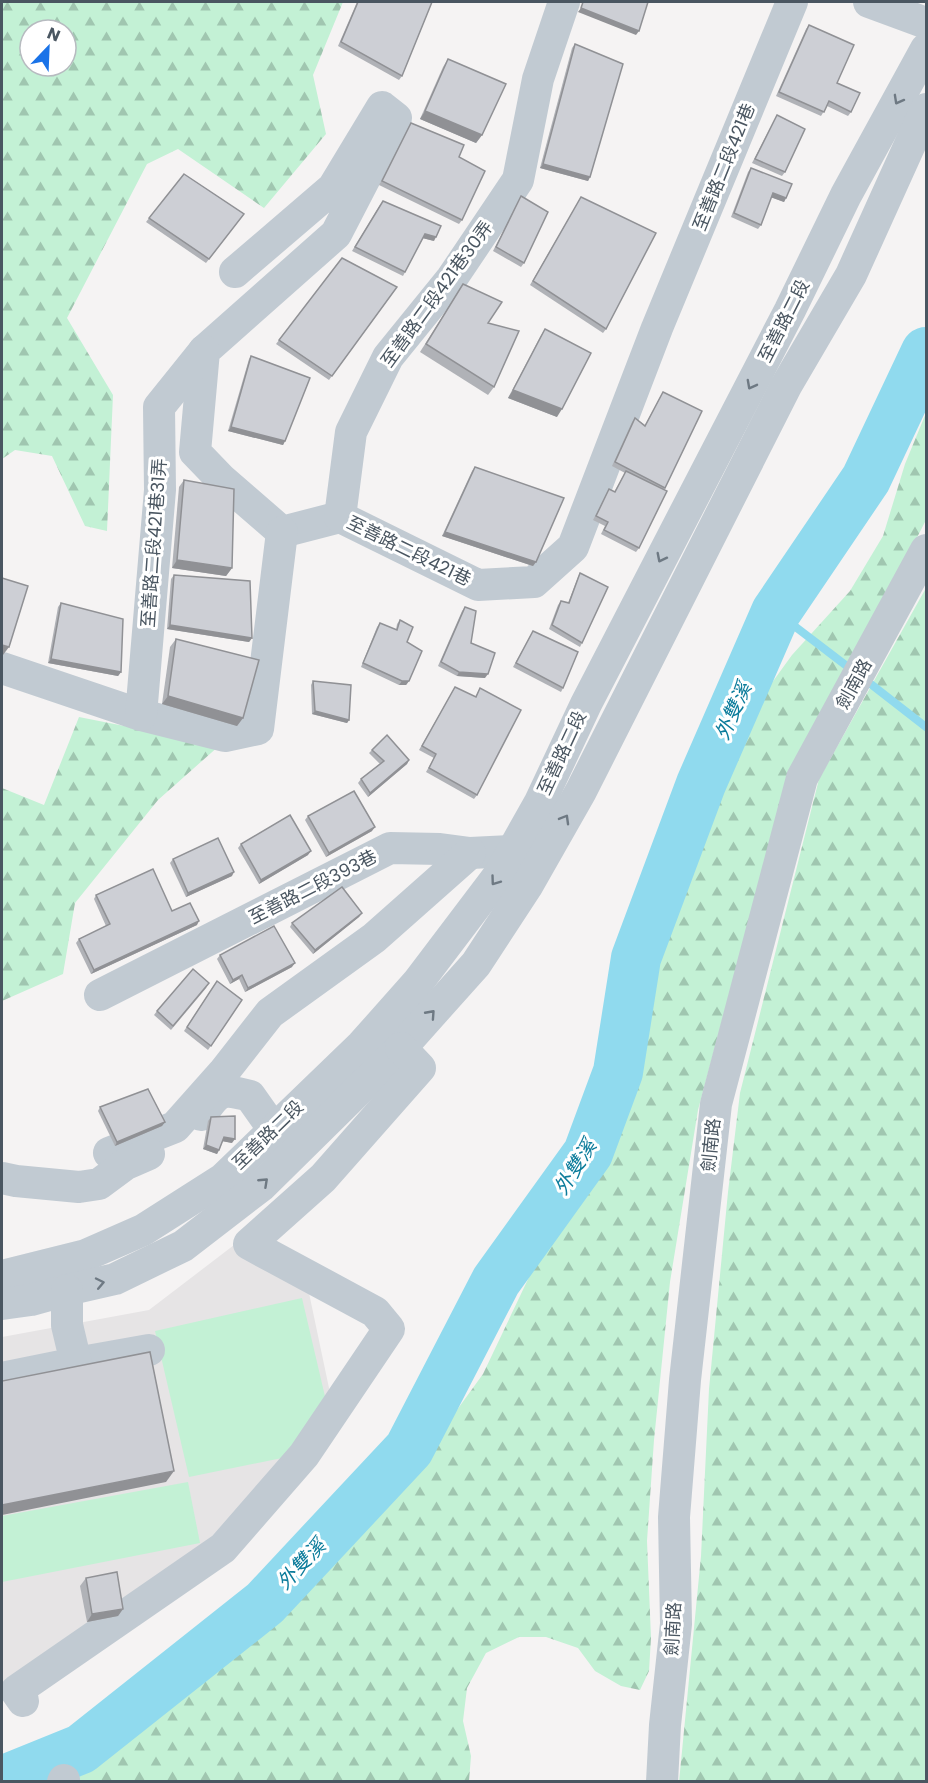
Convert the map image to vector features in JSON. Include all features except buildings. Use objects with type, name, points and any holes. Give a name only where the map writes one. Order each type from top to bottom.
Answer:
[{"type":"street","name":"至善路二段421巷30弄","points":[[340,517],[351,432],[388,357],[452,278],[518,180],[538,79],[563,2]]},
{"type":"street","name":"至善路二段421巷","points":[[282,532],[340,517],[478,585],[534,582],[573,547],[657,328],[792,2]]},
{"type":"street","points":[[869,2],[927,23]]},
{"type":"street","name":"至善路二段","points":[[2,1304],[31,1300],[115,1279],[183,1246],[261,1186],[401,1048],[476,964],[527,886],[526,857],[540,802],[586,704],[790,310],[846,195],[927,49]]},
{"type":"street","points":[[2,668],[141,715],[225,736],[258,729],[282,532],[221,479],[195,452],[204,351],[336,234],[396,118],[382,107],[333,188],[235,273]]},
{"type":"street","name":"至善路二段","points":[[2,1276],[86,1255],[143,1230],[223,1179],[362,1045],[418,982],[499,875],[526,857],[581,791],[786,387],[851,275],[927,110]]},
{"type":"street","name":"至善路二段421巷31弄","points":[[141,715],[160,490],[159,407],[204,351]]},
{"type":"street","name":"劍南路","points":[[662,1782],[664,1725],[676,1624],[674,1517],[685,1380],[716,1104],[802,778],[927,550]]},
{"type":"street","name":"至善路二段393巷","points":[[100,995],[390,848],[440,849],[526,857]]},
{"type":"street","points":[[109,1153],[175,1127],[270,1013],[374,938],[470,853]]},
{"type":"street","points":[[23,1701],[16,1691],[223,1548],[304,1455],[389,1329],[375,1312],[249,1244],[323,1178],[420,1068],[401,1048]]},
{"type":"street","points":[[2,1178],[80,1187],[99,1184],[126,1164],[164,1149],[184,1138],[215,1096],[228,1090],[250,1096],[274,1130]]},
{"type":"street","points":[[67,1290],[67,1325],[76,1363]]},
{"type":"street","points":[[2,1378],[149,1350]]},
{"type":"shaded area","points":[[255,1229],[305,1274],[333,1407],[217,1547],[2,1689],[2,1337],[149,1310]]},
{"type":"green space","points":[[2,2],[343,2],[313,75],[326,134],[264,208],[178,149],[147,164],[67,318],[113,395],[107,531],[85,526],[52,456],[15,450],[2,459]]},
{"type":"green space","points":[[926,413],[926,520],[866,637],[729,995],[698,1110],[670,1282],[654,1440],[647,1541],[651,1638],[649,1671],[640,1690],[621,1686],[595,1671],[578,1648],[546,1637],[519,1637],[486,1653],[467,1688],[463,1721],[471,1756],[469,1781],[35,1782],[85,1761],[163,1708],[267,1625],[420,1461],[483,1374],[540,1254],[585,1188],[624,1100],[666,930],[690,856],[753,709],[792,655],[850,591],[883,536],[905,464]]},
{"type":"green space","points":[[926,588],[926,1781],[679,1782],[701,1556],[709,1389],[740,1093],[819,779]]},
{"type":"green space","points":[[79,717],[220,745],[158,800],[75,903],[63,974],[2,1001],[2,788],[44,805]]},
{"type":"green space","points":[[302,1298],[327,1405],[287,1457],[189,1477],[155,1331]]},
{"type":"green space","points":[[188,1482],[200,1543],[2,1582],[2,1516]]},
{"type":"waterway","name":"外雙溪","points":[[2,1781],[81,1749],[265,1603],[409,1449],[496,1281],[588,1153],[618,1072],[636,958],[701,784],[776,612],[866,479],[926,352]]},
{"type":"waterway","points":[[776,612],[852,670]]},
{"type":"waterway","points":[[863,678],[926,727]]}]
